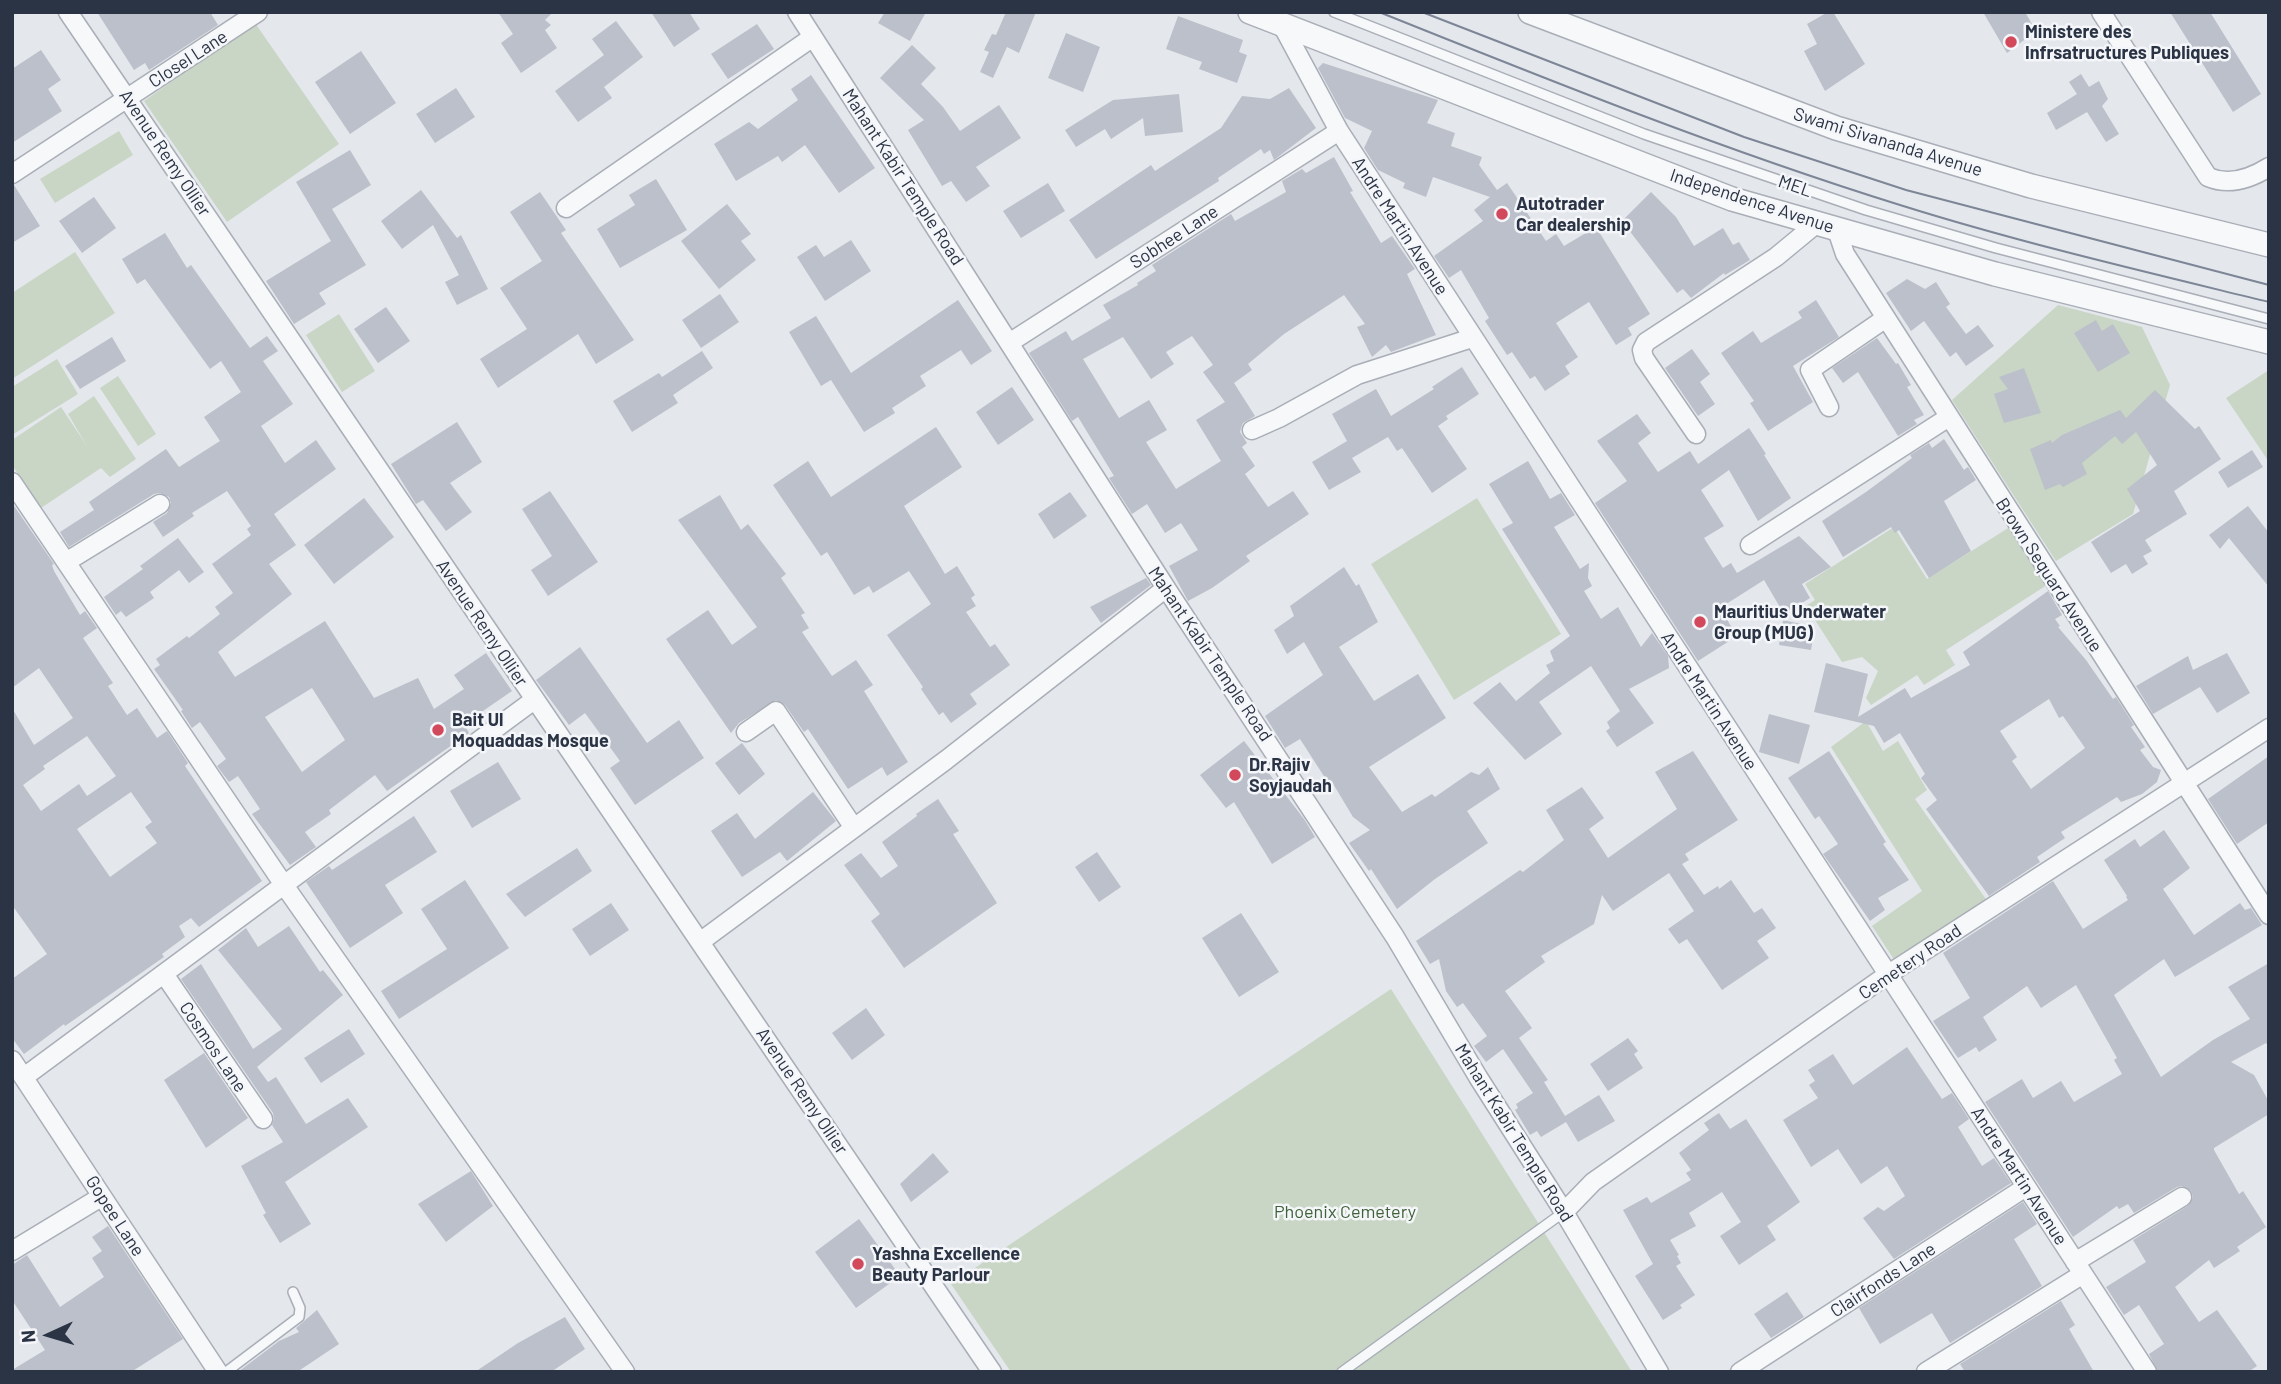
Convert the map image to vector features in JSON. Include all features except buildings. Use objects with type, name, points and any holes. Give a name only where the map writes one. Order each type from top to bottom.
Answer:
[{"type":"street","name":"Avenue Remy Ollier","points":[[68,12],[992,1372]]},
{"type":"street","name":"Closel Lane","points":[[12,174],[258,12]]},
{"type":"street","name":"Mahant Kabir Temple Road","points":[[797,12],[1166,588],[1395,937],[1660,1372]]},
{"type":"street","name":"Independence Avenue","points":[[1250,12],[1732,199],[1995,274],[2269,342]]},
{"type":"street","name":"Swami Sivananda Avenue","points":[[1530,12],[1836,128],[2031,186],[2262,244]]},
{"type":"street","points":[[2101,12],[2208,177],[2220,183],[2239,181],[2269,167]]},
{"type":"street","name":"Andre Martin Avenue","points":[[1282,24],[1339,131],[2147,1372]]},
{"type":"street","points":[[566,208],[813,37]]},
{"type":"street","name":"Sobhee Lane","points":[[1009,343],[1339,131]]},
{"type":"street","points":[[1696,434],[1644,358],[1642,350],[1646,342],[1827,227]]},
{"type":"street","name":"Brown Sequard Avenue","points":[[1827,227],[2269,915]]},
{"type":"street","points":[[1829,407],[1810,370],[1886,318]]},
{"type":"street","points":[[1252,430],[1357,375],[1472,338]]},
{"type":"street","points":[[1750,545],[1949,417]]},
{"type":"street","points":[[12,482],[284,885],[625,1372]]},
{"type":"street","points":[[66,562],[160,504]]},
{"type":"street","points":[[700,942],[946,760],[1166,588]]},
{"type":"street","points":[[24,1077],[534,700]]},
{"type":"street","points":[[746,732],[776,711],[854,828]]},
{"type":"street","name":"Cemetery Road","points":[[1564,1212],[1593,1182],[1888,975],[2269,728]]},
{"type":"street","name":"Cosmos Lane","points":[[164,974],[263,1119]]},
{"type":"street","name":"Gopee Lane","points":[[12,1060],[213,1370]]},
{"type":"street","name":"Clairfonds Lane","points":[[1740,1372],[2026,1187]]},
{"type":"street","points":[[12,1251],[101,1196]]},
{"type":"street","points":[[1926,1372],[2182,1197]]},
{"type":"lane","name":"MEL","points":[[1334,12],[1644,134],[1866,211],[2269,319]]},
{"type":"lane","points":[[1342,1372],[1564,1212]]},
{"type":"lane","points":[[213,1370],[299,1317],[300,1308],[293,1292]]},
{"type":"green space","points":[[255,23],[339,144],[227,222],[144,101]]},
{"type":"green space","points":[[119,131],[133,155],[55,203],[40,179]]},
{"type":"green space","points":[[75,252],[115,313],[12,379],[12,293]]},
{"type":"green space","points":[[2058,305],[2142,327],[2170,385],[2133,514],[2056,561],[1952,400]]},
{"type":"green space","points":[[339,314],[375,371],[342,392],[306,335]]},
{"type":"green space","points":[[57,359],[78,394],[12,435],[12,387]]},
{"type":"green space","points":[[2269,370],[2269,462],[2226,398]]},
{"type":"green space","points":[[118,376],[156,434],[138,446],[100,388]]},
{"type":"green space","points":[[94,396],[136,459],[110,477],[101,468],[41,508],[12,465],[12,440],[61,407],[87,446],[68,414]]},
{"type":"green space","points":[[1477,498],[1561,634],[1454,700],[1371,564]]},
{"type":"green space","points":[[2013,525],[2050,583],[1946,650],[1955,665],[1924,685],[1917,675],[1871,705],[1866,698],[1878,671],[1862,657],[1842,662],[1806,606],[1815,600],[1805,584],[1894,527],[1927,579]]},
{"type":"green space","points":[[1866,721],[1883,751],[1898,741],[1927,790],[1915,799],[1988,902],[1895,961],[1872,926],[1922,891],[1831,747]]},
{"type":"green space","name":"Phoenix Cemetery","points":[[1391,989],[1632,1372],[1011,1372],[951,1284]]},
{"type":"tram line","points":[[1379,12],[1638,114],[1834,184],[1991,232],[2269,302]]},
{"type":"tram line","points":[[1422,12],[1744,137],[1906,190],[2269,285]]},
{"type":"place","name":"Ministere des Infrsatructures Publiques","points":[[2011,42]]},
{"type":"place","name":"Autotrader Car dealership","points":[[1502,214]]},
{"type":"place","name":"Mauritius Underwater Group (MUG)","points":[[1700,622]]},
{"type":"place","name":"Bait Ul Moquaddas Mosque","points":[[438,730]]},
{"type":"place","name":"Dr.Rajiv Soyjaudah","points":[[1235,775]]},
{"type":"place","name":"Yashna Excellence Beauty Parlour","points":[[858,1264]]}]
